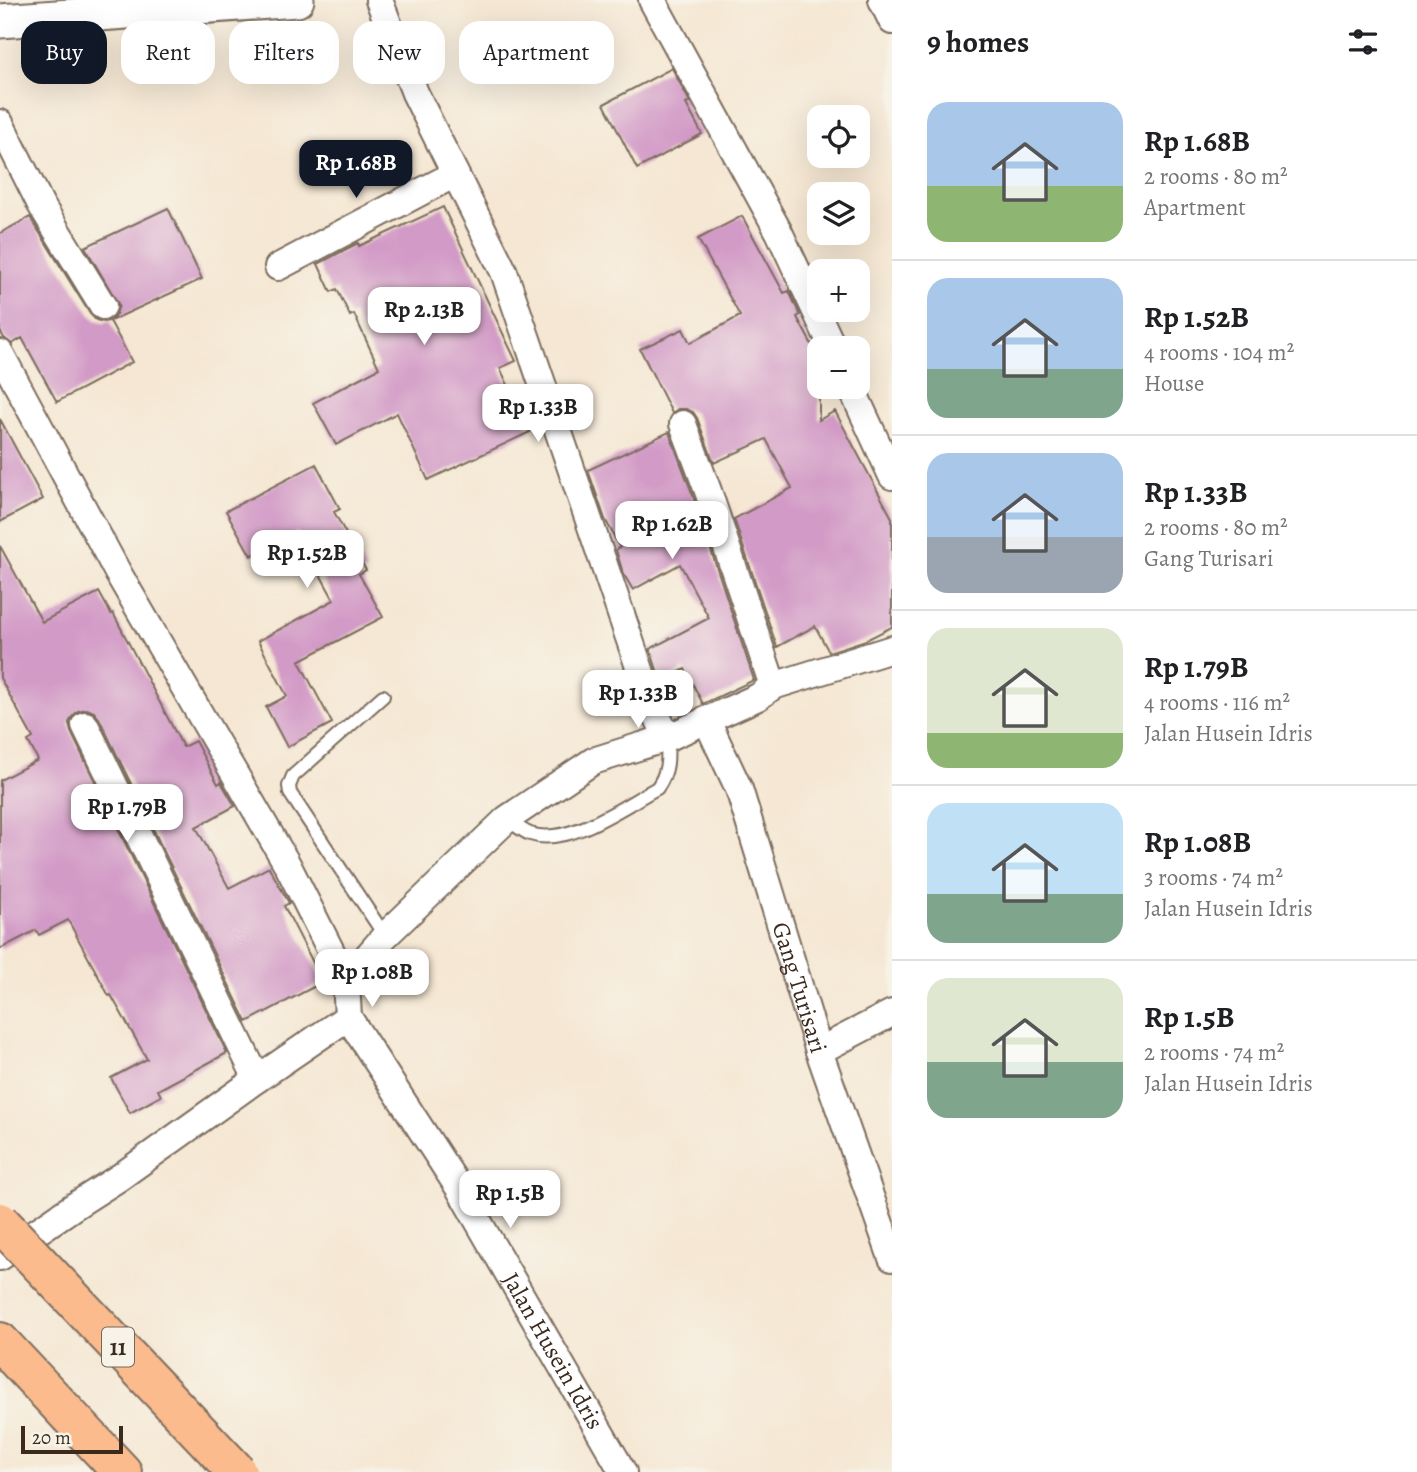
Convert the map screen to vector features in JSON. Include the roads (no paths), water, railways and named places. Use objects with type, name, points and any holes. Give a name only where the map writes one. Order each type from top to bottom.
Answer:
[{"type":"highway","name":"11","points":[[0,1222],[236,1472]]},
{"type":"highway","points":[[0,1342],[122,1472]]},
{"type":"street","points":[[0,21],[297,0]]},
{"type":"street","points":[[379,0],[415,93],[504,272],[651,702],[667,738]]},
{"type":"street","points":[[652,0],[779,232],[827,336]]},
{"type":"street","points":[[882,0],[892,21]]},
{"type":"street","points":[[0,123],[41,205],[103,306]]},
{"type":"street","points":[[278,267],[455,174]]},
{"type":"street","points":[[0,353],[118,573],[287,864],[346,981],[348,1017],[120,1178],[0,1257]]},
{"type":"street","points":[[857,399],[892,476]]},
{"type":"street","points":[[683,424],[773,686]]},
{"type":"street","points":[[346,981],[385,936],[507,819],[593,761],[667,738],[758,697],[773,686],[892,649]]},
{"type":"street","name":"Gang Turisari","points":[[706,719],[739,789],[819,1051],[892,1258]]},
{"type":"street","points":[[85,726],[257,1079]]},
{"type":"street","points":[[819,1051],[892,1013]]},
{"type":"street","name":"Jalan Husein Idris","points":[[348,1017],[459,1188],[623,1472]]},
{"type":"lane","points":[[383,696],[293,776],[289,786],[290,793],[385,936]]},
{"type":"lane","points":[[507,819],[529,833],[548,836],[573,832],[657,788],[665,777],[668,763],[667,738]]}]
